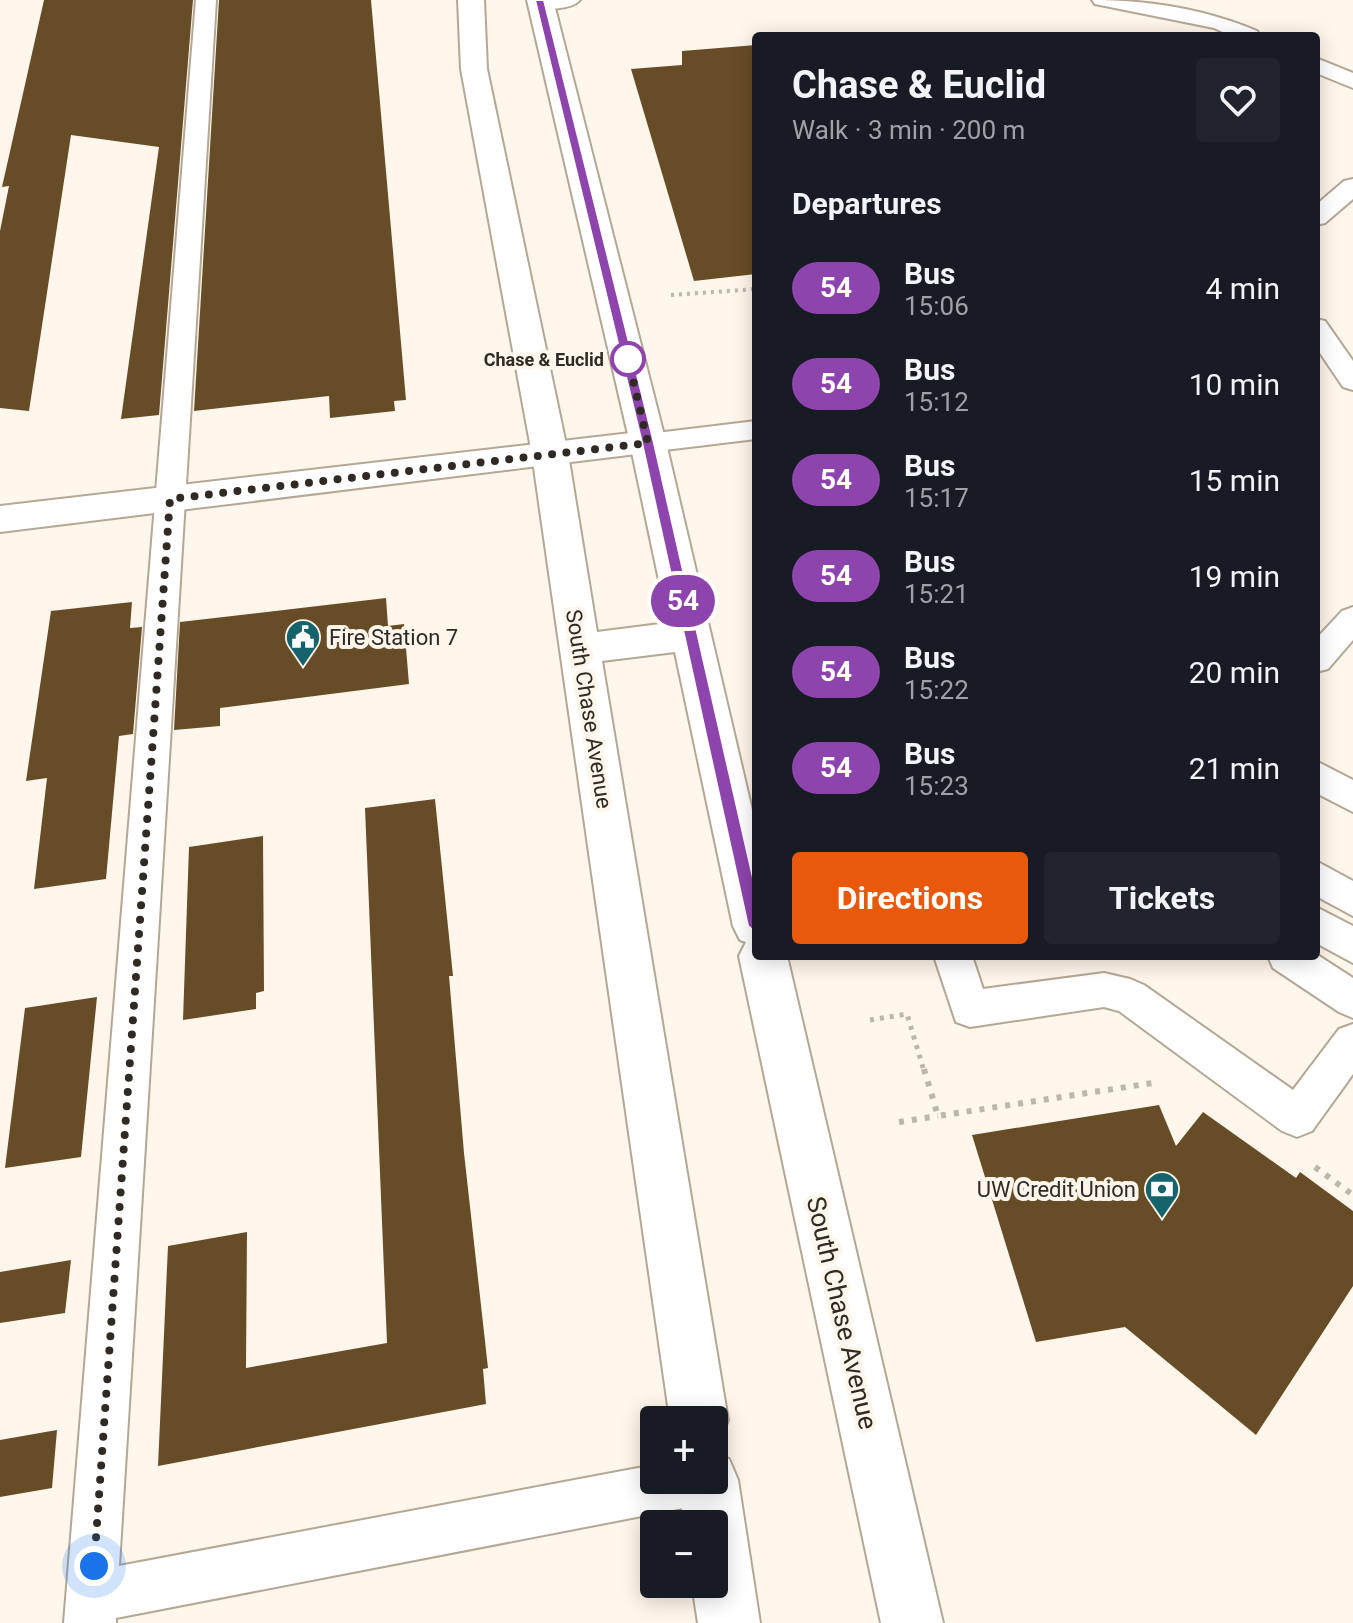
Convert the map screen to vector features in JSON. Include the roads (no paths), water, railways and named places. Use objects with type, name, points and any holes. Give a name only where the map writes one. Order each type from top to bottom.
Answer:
[{"type":"main road","points":[[472,4],[506,5],[540,1],[648,443],[752,908]]},
{"type":"main road","name":"South Chase Avenue","points":[[472,4],[474,69],[550,454],[697,1406]]},
{"type":"main road","points":[[0,519],[648,443]]},
{"type":"main road","points":[[580,649],[691,635]]},
{"type":"main road","name":"South Chase Avenue","points":[[764,960],[912,1623]]},
{"type":"main road","points":[[708,1494],[729,1623]]},
{"type":"lane","points":[[206,0],[90,1610],[640,1494]]},
{"type":"lane","points":[[540,1],[570,0]]},
{"type":"lane","points":[[1102,0],[1220,23],[1240,32]]},
{"type":"lane","points":[[1320,67],[1353,81]]},
{"type":"lane","points":[[1320,215],[1353,186]]},
{"type":"lane","points":[[1320,332],[1345,361],[1353,381]]},
{"type":"lane","points":[[648,443],[752,430]]},
{"type":"lane","points":[[1320,656],[1353,619]]},
{"type":"lane","points":[[1320,777],[1353,798]]},
{"type":"lane","points":[[1320,879],[1353,900]]},
{"type":"lane","points":[[1320,925],[1353,946]]},
{"type":"lane","points":[[954,960],[970,1009],[1104,990],[1130,997],[1297,1117],[1353,1042]]},
{"type":"lane","points":[[1293,960],[1353,1000]]},
{"type":"place","name":"Chase & Euclid","points":[[628,359]]},
{"type":"place","name":"Fire Station 7","points":[[303,668]]},
{"type":"place","name":"UW Credit Union","points":[[1162,1220]]}]
